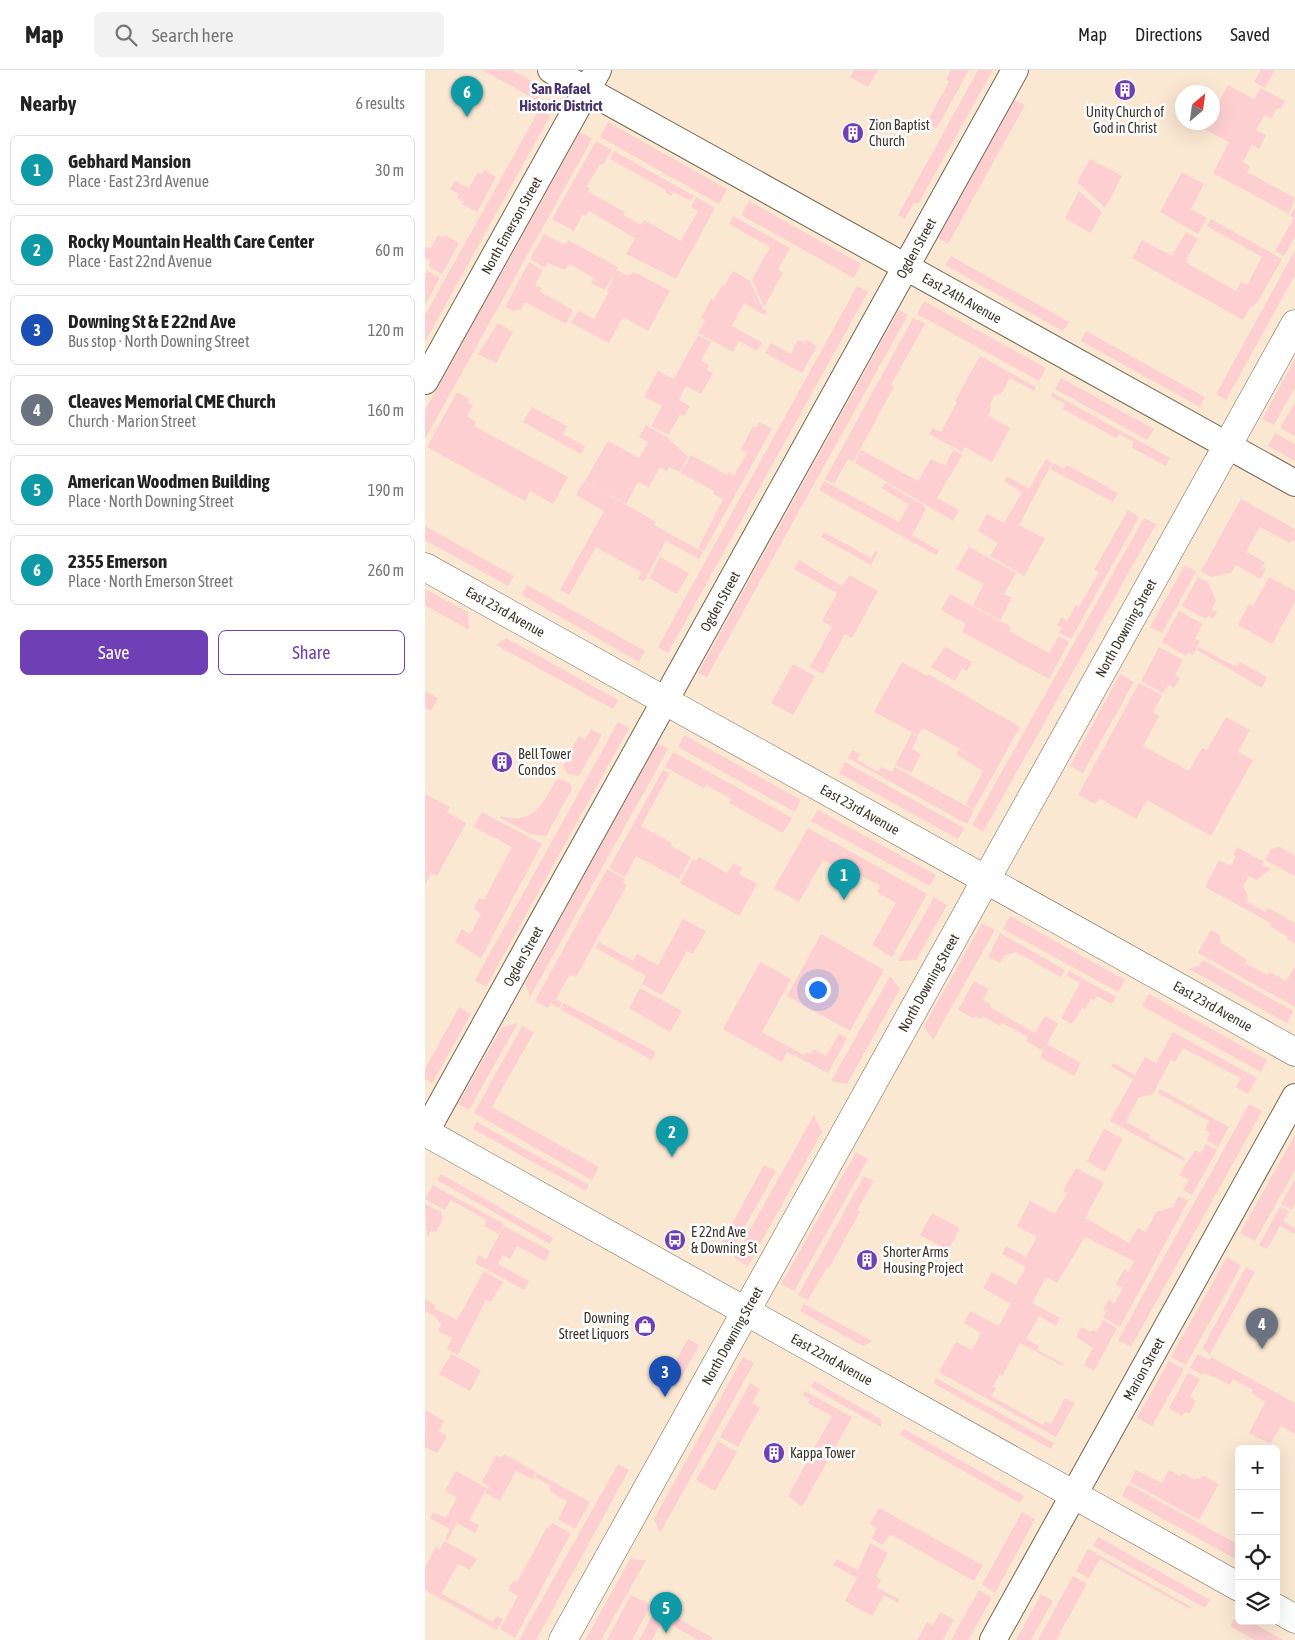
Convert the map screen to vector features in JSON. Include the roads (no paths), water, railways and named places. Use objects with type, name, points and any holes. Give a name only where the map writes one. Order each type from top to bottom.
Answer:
[{"type":"street","name":"East 24th Avenue","points":[[551,70],[592,80],[905,267],[1295,483]]},
{"type":"street","name":"Ogden Street","points":[[425,1133],[1015,70]]},
{"type":"street","name":"North Emerson Street","points":[[425,381],[592,80]]},
{"type":"street","name":"North Downing Street","points":[[563,1640],[1295,324]]},
{"type":"street","name":"East 23rd Avenue","points":[[425,567],[1295,1052]]},
{"type":"street","name":"Marion Street","points":[[993,1640],[1295,1098]]},
{"type":"street","name":"East 22nd Avenue","points":[[425,1133],[1235,1585]]},
{"type":"street","points":[[1280,1610],[1295,1618]]},
{"type":"place","name":"Unity Church of God in Christ","points":[[1125,90]]},
{"type":"place","name":"2355 Emerson","points":[[467,117]]},
{"type":"place","name":"Zion Baptist Church","points":[[853,133]]},
{"type":"place","name":"Bell Tower Condos","points":[[502,762]]},
{"type":"place","name":"Gebhard Mansion","points":[[844,900]]},
{"type":"place","name":"Rocky Mountain Health Care Center","points":[[672,1157]]},
{"type":"place","name":"E 22nd Ave & Downing St","points":[[675,1240]]},
{"type":"place","name":"Shorter Arms Housing Project","points":[[867,1260]]},
{"type":"place","name":"Downing Street Liquors","points":[[645,1326]]},
{"type":"place","name":"Cleaves Memorial CME Church","points":[[1262,1349]]},
{"type":"place","name":"Downing St & E 22nd Ave","points":[[665,1397]]},
{"type":"place","name":"Kappa Tower","points":[[774,1453]]},
{"type":"place","name":"American Woodmen Building","points":[[666,1633]]},
{"type":"district","name":"San Rafael Historic District","points":[[561,98]]}]
